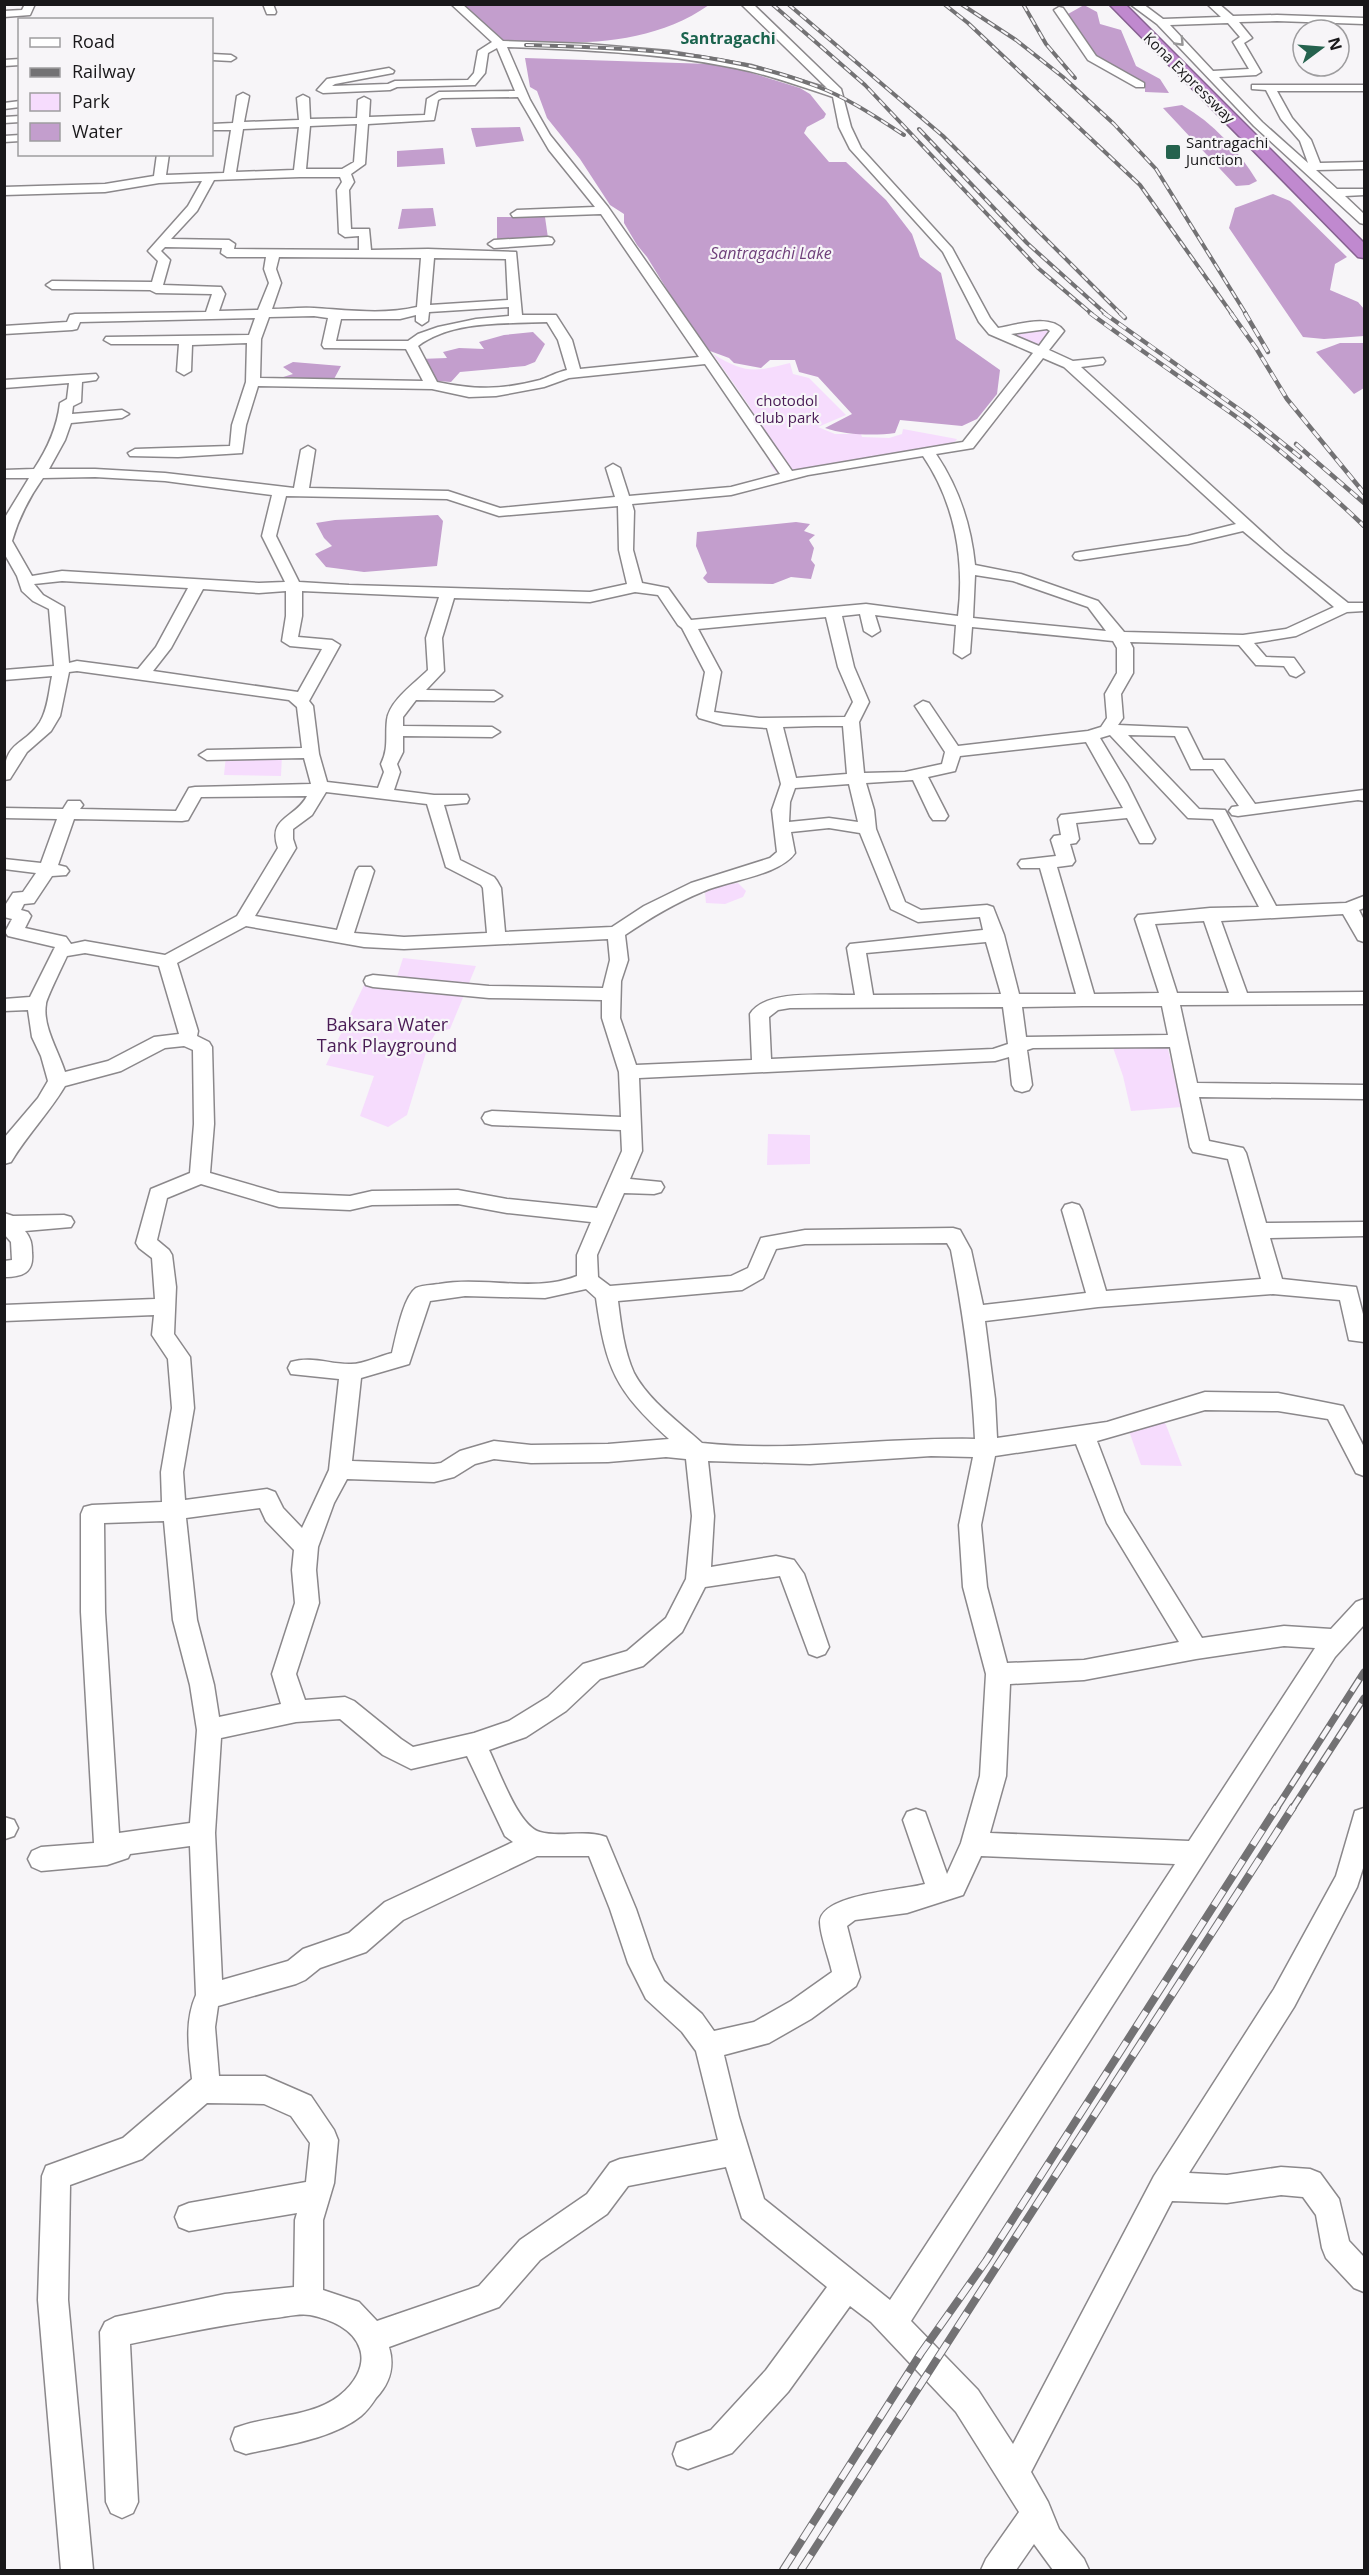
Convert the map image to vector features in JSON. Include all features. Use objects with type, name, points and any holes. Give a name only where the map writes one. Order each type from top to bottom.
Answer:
[{"type":"highway","name":"Kona Expressway","points":[[1116,4],[1303,178],[1365,253]]},
{"type":"highway","name":"Kona Expressway","points":[[1125,4],[1365,242]]},
{"type":"street","points":[[4,14],[26,13],[30,4]]},
{"type":"street","points":[[456,4],[468,19],[499,44],[521,94],[542,130],[573,173],[604,210],[789,476]]},
{"type":"street","points":[[746,4],[840,95],[845,127],[856,149],[948,251],[984,319],[996,332],[1070,365],[1280,556],[1344,608]]},
{"type":"street","points":[[1135,4],[1161,22],[1258,124],[1303,178],[1334,193],[1364,220]]},
{"type":"street","points":[[1209,74],[1256,72],[1238,42],[1247,39],[1230,19],[1212,4]]},
{"type":"street","points":[[1059,10],[1092,58],[1140,86]]},
{"type":"street","points":[[1161,22],[1331,18],[1365,21]]},
{"type":"street","points":[[300,173],[305,123],[301,94],[323,90],[390,87],[395,84],[471,83],[480,74],[483,51],[499,44],[639,50],[704,58],[769,72],[840,95]]},
{"type":"street","points":[[213,57],[231,58]]},
{"type":"street","points":[[323,90],[331,81],[389,71]]},
{"type":"street","points":[[1256,87],[1365,88]]},
{"type":"street","points":[[1270,87],[1287,118],[1305,140],[1303,178]]},
{"type":"street","points":[[213,127],[430,118],[433,99],[439,95],[521,94]]},
{"type":"street","points":[[229,176],[243,96]]},
{"type":"street","points":[[4,191],[105,188],[159,179],[345,172],[359,164],[365,121],[364,100]]},
{"type":"street","points":[[159,179],[163,156]]},
{"type":"street","points":[[1303,178],[1365,165]]},
{"type":"street","points":[[345,172],[348,182],[343,190],[345,233],[365,232],[365,254]]},
{"type":"street","points":[[210,177],[193,208],[154,251],[164,260],[156,289],[218,291],[212,315]]},
{"type":"street","points":[[1334,193],[1365,192]]},
{"type":"street","points":[[517,214],[604,210]]},
{"type":"street","points":[[432,385],[416,340],[433,253],[440,246],[548,241]]},
{"type":"street","points":[[161,243],[229,244],[227,253],[512,255],[516,320]]},
{"type":"street","points":[[135,453],[237,450],[238,425],[253,382],[254,339],[265,315],[275,283],[270,269],[273,254]]},
{"type":"street","points":[[52,285],[157,286]]},
{"type":"street","points":[[4,330],[72,326],[75,318],[314,312],[334,315],[400,315],[423,309],[515,303]]},
{"type":"street","points":[[334,315],[329,345],[416,340],[457,326],[551,318],[565,340],[574,373]]},
{"type":"street","points":[[4,474],[95,473],[165,477],[280,492],[448,495],[499,512],[660,506],[666,503],[669,495],[731,491],[789,476],[968,445],[1057,331],[1054,327],[1047,325],[996,332]]},
{"type":"street","points":[[111,340],[186,342],[254,339]]},
{"type":"street","points":[[184,371],[186,342]]},
{"type":"street","points":[[253,382],[432,385],[469,393],[496,392],[536,385],[574,373],[708,360]]},
{"type":"street","points":[[1070,365],[1098,361]]},
{"type":"street","points":[[4,384],[91,377]]},
{"type":"street","points":[[4,775],[21,749],[45,728],[52,716],[62,668],[56,607],[38,598],[27,588],[26,576],[5,541],[8,524],[60,441],[67,419],[67,403],[74,402],[76,378]]},
{"type":"street","points":[[67,419],[122,414]]},
{"type":"street","points":[[301,492],[308,450]]},
{"type":"street","points":[[165,477],[178,453]]},
{"type":"street","points":[[928,453],[943,472],[948,484],[960,524],[969,569],[967,605],[961,632],[962,653]]},
{"type":"street","points":[[613,468],[624,506],[626,550],[635,587]]},
{"type":"street","points":[[280,492],[270,536],[294,586],[294,616],[290,641],[332,645],[300,702]]},
{"type":"street","points":[[1080,556],[1188,540],[1248,525]]},
{"type":"street","points":[[969,569],[1016,577],[1093,604],[1125,648],[1125,674],[1113,694],[1114,718],[1104,732]]},
{"type":"street","points":[[26,581],[62,576],[259,588],[294,586],[448,594],[590,597],[635,587],[663,591],[683,622],[688,625],[713,672],[705,715],[718,720],[774,723],[835,720],[851,722]]},
{"type":"street","points":[[143,674],[163,648],[199,583]]},
{"type":"street","points":[[384,795],[392,772],[389,764],[395,752],[393,731],[395,717],[412,695],[436,671],[435,638],[448,594]]},
{"type":"street","points":[[688,625],[866,609],[1119,637],[1243,640],[1290,633],[1344,608],[1365,607]]},
{"type":"street","points":[[866,609],[872,632]]},
{"type":"street","points":[[833,612],[846,667],[861,702],[851,722],[856,778],[865,810],[867,829],[897,905],[918,916],[987,910],[1012,1001],[1022,1084]]},
{"type":"street","points":[[1290,633],[1300,646]]},
{"type":"street","points":[[1243,640],[1262,662],[1288,661],[1296,672]]},
{"type":"street","points":[[4,675],[43,673],[77,666],[294,696],[305,706],[308,716],[311,754],[320,786],[306,811],[289,821],[284,830],[284,842],[287,848],[244,920],[167,961],[85,946],[60,952],[48,976],[42,995],[36,1003],[40,1037],[51,1056],[58,1081]]},
{"type":"street","points":[[412,695],[494,696]]},
{"type":"street","points":[[789,784],[856,778],[905,777],[949,767],[953,752],[923,706]]},
{"type":"street","points":[[244,920],[344,937],[404,944],[616,933],[650,910],[697,887],[776,862],[786,853],[779,813],[783,795],[789,784],[774,723]]},
{"type":"street","points":[[393,731],[492,732]]},
{"type":"street","points":[[953,752],[1104,732],[1181,731],[1197,765],[1218,764],[1251,810]]},
{"type":"street","points":[[1104,732],[1146,839]]},
{"type":"street","points":[[1104,732],[1194,814],[1219,814],[1362,794],[1365,796]]},
{"type":"street","points":[[207,755],[285,752],[311,754]]},
{"type":"street","points":[[918,774],[939,816]]},
{"type":"street","points":[[4,813],[72,808],[182,816],[195,792],[311,791],[320,786],[434,800],[461,799]]},
{"type":"street","points":[[434,800],[452,863],[488,881],[492,888],[496,938]]},
{"type":"street","points":[[66,950],[60,941],[14,932],[22,916],[10,913],[19,897],[28,899],[54,870],[72,808]]},
{"type":"street","points":[[1027,864],[1066,861],[1060,840],[1070,839],[1067,819],[1134,812]]},
{"type":"street","points":[[1219,814],[1271,913]]},
{"type":"street","points":[[781,828],[829,823],[867,829]]},
{"type":"street","points":[[1047,863],[1087,1001]]},
{"type":"street","points":[[4,864],[54,870]]},
{"type":"street","points":[[344,937],[365,871]]},
{"type":"street","points":[[1273,1286],[1236,1153],[1200,1147],[1170,1000],[1144,919],[1271,913],[1357,904],[1365,936]]},
{"type":"street","points":[[1210,915],[1240,999]]},
{"type":"street","points":[[208,1730],[296,1711],[345,1708],[392,1746],[411,1758],[474,1744],[517,1729],[557,1704],[592,1671],[634,1659],[674,1625],[698,1580],[703,1516],[696,1451],[652,1410],[624,1374],[587,1255],[632,1151],[629,1072],[611,1018],[612,981],[619,960],[616,933]]},
{"type":"street","points":[[865,1000],[856,948],[995,935]]},
{"type":"street","points":[[167,961],[189,1031],[187,1039]]},
{"type":"street","points":[[373,981],[489,992],[613,994]]},
{"type":"street","points":[[762,1067],[759,1014],[773,1005],[790,1002],[1365,998]]},
{"type":"street","points":[[4,1005],[36,1003]]},
{"type":"street","points":[[4,1157],[15,1137],[45,1103],[58,1081],[114,1066],[161,1042],[187,1039],[202,1047],[204,1124],[200,1177]]},
{"type":"street","points":[[629,1072],[995,1055],[1031,1042],[1179,1041]]},
{"type":"street","points":[[1190,1090],[1365,1092]]},
{"type":"street","points":[[492,1118],[630,1124]]},
{"type":"street","points":[[77,2571],[53,2300],[56,2176],[132,2149],[206,2085],[201,2023],[204,2004],[209,1996],[202,1833],[208,1730],[202,1684],[185,1620],[174,1511],[172,1472],[183,1408],[179,1357],[163,1335],[166,1287],[162,1255],[146,1243],[158,1194],[200,1177],[279,1200],[350,1203],[372,1198],[458,1197],[507,1206],[604,1216]]},
{"type":"street","points":[[616,1186],[654,1187]]},
{"type":"street","points":[[1072,1210],[1098,1299]]},
{"type":"street","points":[[6,1222],[64,1221]]},
{"type":"street","points":[[4,1269],[14,1269],[23,1264],[21,1240],[6,1222]]},
{"type":"street","points":[[1258,1231],[1365,1229]]},
{"type":"street","points":[[298,1368],[325,1368],[351,1373],[401,1358],[416,1304],[423,1294],[461,1288],[528,1290],[576,1286],[735,1284],[756,1273],[768,1243],[805,1237],[953,1235],[961,1250],[974,1314],[984,1399],[986,1448],[970,1525],[975,1587],[998,1674],[993,1776],[974,1844],[954,1887],[907,1901],[850,1909],[832,1922],[847,1977],[801,2010],[759,2034],[708,2045]]},
{"type":"street","points":[[974,1314],[1098,1299],[1273,1286],[1349,1293],[1357,1334],[1365,1334]]},
{"type":"street","points":[[4,1313],[165,1307]]},
{"type":"street","points":[[296,1711],[284,1674],[307,1603],[304,1570],[306,1547],[322,1503],[340,1470],[351,1373]]},
{"type":"street","points":[[340,1470],[434,1473],[446,1471],[468,1457],[494,1450],[531,1454],[608,1453],[666,1448],[722,1454],[810,1455],[931,1448],[986,1448],[1107,1431],[1205,1401],[1278,1402],[1335,1412],[1365,1467]]},
{"type":"street","points":[[1083,1434],[1115,1516],[1196,1649]]},
{"type":"street","points":[[107,1853],[93,1612],[92,1514],[174,1511],[267,1498],[274,1514],[306,1547]]},
{"type":"street","points":[[698,1580],[776,1566],[786,1568],[792,1574],[817,1647]]},
{"type":"street","points":[[892,2324],[1327,1650],[1365,1609]]},
{"type":"street","points":[[998,1674],[1084,1670],[1196,1649],[1284,1636],[1337,1640]]},
{"type":"street","points":[[474,1744],[514,1828],[535,1844]]},
{"type":"street","points":[[1014,2473],[1164,2186],[1284,1998],[1348,1879],[1365,1819]]},
{"type":"street","points":[[916,1820],[940,1891]]},
{"type":"street","points":[[40,1859],[107,1853],[119,1850],[120,1844],[132,1840],[202,1833]]},
{"type":"street","points":[[209,1996],[296,1971],[312,1958],[357,1942],[394,1911],[535,1844],[597,1845],[623,1909],[641,1963],[655,1990],[692,2023],[708,2045],[752,2208],[892,2324],[967,2401],[1014,2473],[1037,2513],[1048,2540],[1073,2571]]},
{"type":"street","points":[[974,1844],[1197,1853]]},
{"type":"street","points":[[201,2089],[265,2090],[301,2106],[324,2140],[320,2183],[309,2220],[308,2300]]},
{"type":"street","points":[[372,2338],[489,2296],[530,2250],[597,2204],[620,2173],[735,2151]]},
{"type":"street","points":[[1164,2186],[1227,2188],[1281,2181],[1310,2183],[1329,2209],[1336,2248],[1365,2278]]},
{"type":"street","points":[[189,2217],[316,2195]]},
{"type":"street","points":[[688,2454],[721,2442],[777,2381],[847,2285]]},
{"type":"street","points":[[122,2502],[115,2332],[225,2309],[308,2300],[349,2312],[372,2338],[376,2357],[375,2378],[350,2406],[316,2423],[246,2439]]},
{"type":"street","points":[[997,2571],[1037,2513]]},
{"type":"green space","points":[[1054,327],[1042,351],[998,332]]},
{"type":"green space","name":"chotodol club park","points":[[713,354],[734,365],[750,369],[790,363],[793,374],[809,378],[846,415],[818,427],[835,434],[861,434],[862,437],[889,438],[902,434],[903,429],[957,439],[953,444],[845,462],[781,478],[771,466],[750,407]]},
{"type":"green space","points":[[282,755],[281,776],[224,775],[226,756]]},
{"type":"green space","points":[[738,883],[746,891],[743,897],[725,904],[706,903],[705,893],[717,886]]},
{"type":"green space","name":"Baksara Water Tank Playground","points":[[403,958],[476,966],[450,1029],[437,1031],[428,1046],[407,1115],[388,1127],[360,1116],[374,1076],[326,1065],[366,981],[394,986]]},
{"type":"green space","points":[[1166,1041],[1182,1107],[1131,1111],[1123,1076],[1111,1042]]},
{"type":"green space","points":[[768,1134],[810,1135],[810,1164],[767,1165]]},
{"type":"green space","points":[[1164,1420],[1182,1466],[1141,1465],[1129,1431]]},
{"type":"water","points":[[461,5],[709,5],[659,30],[633,37],[605,41],[550,43],[494,41]]},
{"type":"water","points":[[1084,5],[1097,12],[1100,24],[1121,30],[1136,66],[1160,79],[1169,93],[1145,92],[1145,83],[1097,57],[1068,14]]},
{"type":"water","name":"Santragachi Lake","points":[[525,58],[710,64],[739,69],[800,88],[810,94],[826,114],[824,118],[807,127],[804,133],[829,162],[846,162],[886,200],[912,234],[920,257],[941,273],[956,339],[1000,370],[997,394],[977,419],[962,426],[900,420],[895,433],[869,435],[841,432],[825,428],[852,414],[818,377],[799,372],[795,360],[770,360],[761,368],[734,363],[729,358],[710,351],[685,319],[647,257],[637,245],[624,223],[624,214],[610,205],[580,159],[547,118],[537,91],[530,87]]},
{"type":"water","points":[[1182,105],[1224,138],[1257,181],[1249,185],[1236,186],[1163,108]]},
{"type":"water","points":[[520,127],[524,141],[476,147],[471,128]]},
{"type":"water","points":[[443,148],[445,164],[397,167],[397,151]]},
{"type":"water","points":[[1273,194],[1290,201],[1347,257],[1335,264],[1330,290],[1358,302],[1364,309],[1364,336],[1324,339],[1303,337],[1229,228],[1235,208]]},
{"type":"water","points":[[433,208],[436,226],[398,229],[402,209]]},
{"type":"water","points":[[497,217],[545,217],[548,238],[497,239]]},
{"type":"water","points":[[533,332],[545,344],[535,362],[525,366],[460,372],[451,382],[425,380],[420,359],[447,358],[443,352],[459,348],[484,349],[479,342],[504,335]]},
{"type":"water","points":[[1340,343],[1364,343],[1364,388],[1354,394],[1316,352]]},
{"type":"water","points":[[293,362],[341,366],[334,379],[280,378],[293,374],[283,367]]},
{"type":"water","points":[[438,515],[443,521],[437,566],[364,572],[326,567],[315,554],[332,546],[324,538],[316,523]]},
{"type":"water","points":[[796,522],[810,524],[804,531],[815,535],[809,540],[814,548],[811,560],[815,565],[811,579],[791,577],[773,584],[708,583],[703,578],[707,573],[696,546],[697,532]]},
{"type":"railway","points":[[772,4],[865,85],[1038,268],[1092,314]]},
{"type":"railway","points":[[788,4],[943,136],[1125,318]]},
{"type":"railway","points":[[944,4],[968,23],[1140,185],[1232,314]]},
{"type":"railway","points":[[961,4],[1016,40],[1063,77],[1114,124],[1156,169],[1246,314]]},
{"type":"railway","points":[[1023,4],[1046,44],[1075,78]]},
{"type":"railway","points":[[526,45],[673,53],[746,65],[781,74],[828,91],[862,108],[904,135]]},
{"type":"railway","points":[[919,129],[1027,243],[1106,314]]},
{"type":"railway","points":[[1090,313],[1261,435],[1314,479],[1364,526]]},
{"type":"railway","points":[[1104,313],[1250,417],[1300,457]]},
{"type":"railway","points":[[1231,313],[1256,348],[1287,399],[1364,493]]},
{"type":"railway","points":[[1245,313],[1268,352]]},
{"type":"railway","points":[[1296,444],[1364,503]]},
{"type":"railway","points":[[1276,1809],[1364,1672]]},
{"type":"railway","points":[[1292,1809],[1364,1698]]},
{"type":"railway","points":[[783,2570],[921,2353],[986,2261],[1277,1807]]},
{"type":"railway","points":[[801,2570],[1293,1807]]},
{"type":"place","name":"Santragachi Junction","points":[[1173,152]]},
{"type":"district","name":"Santragachi","points":[[728,38]]}]
